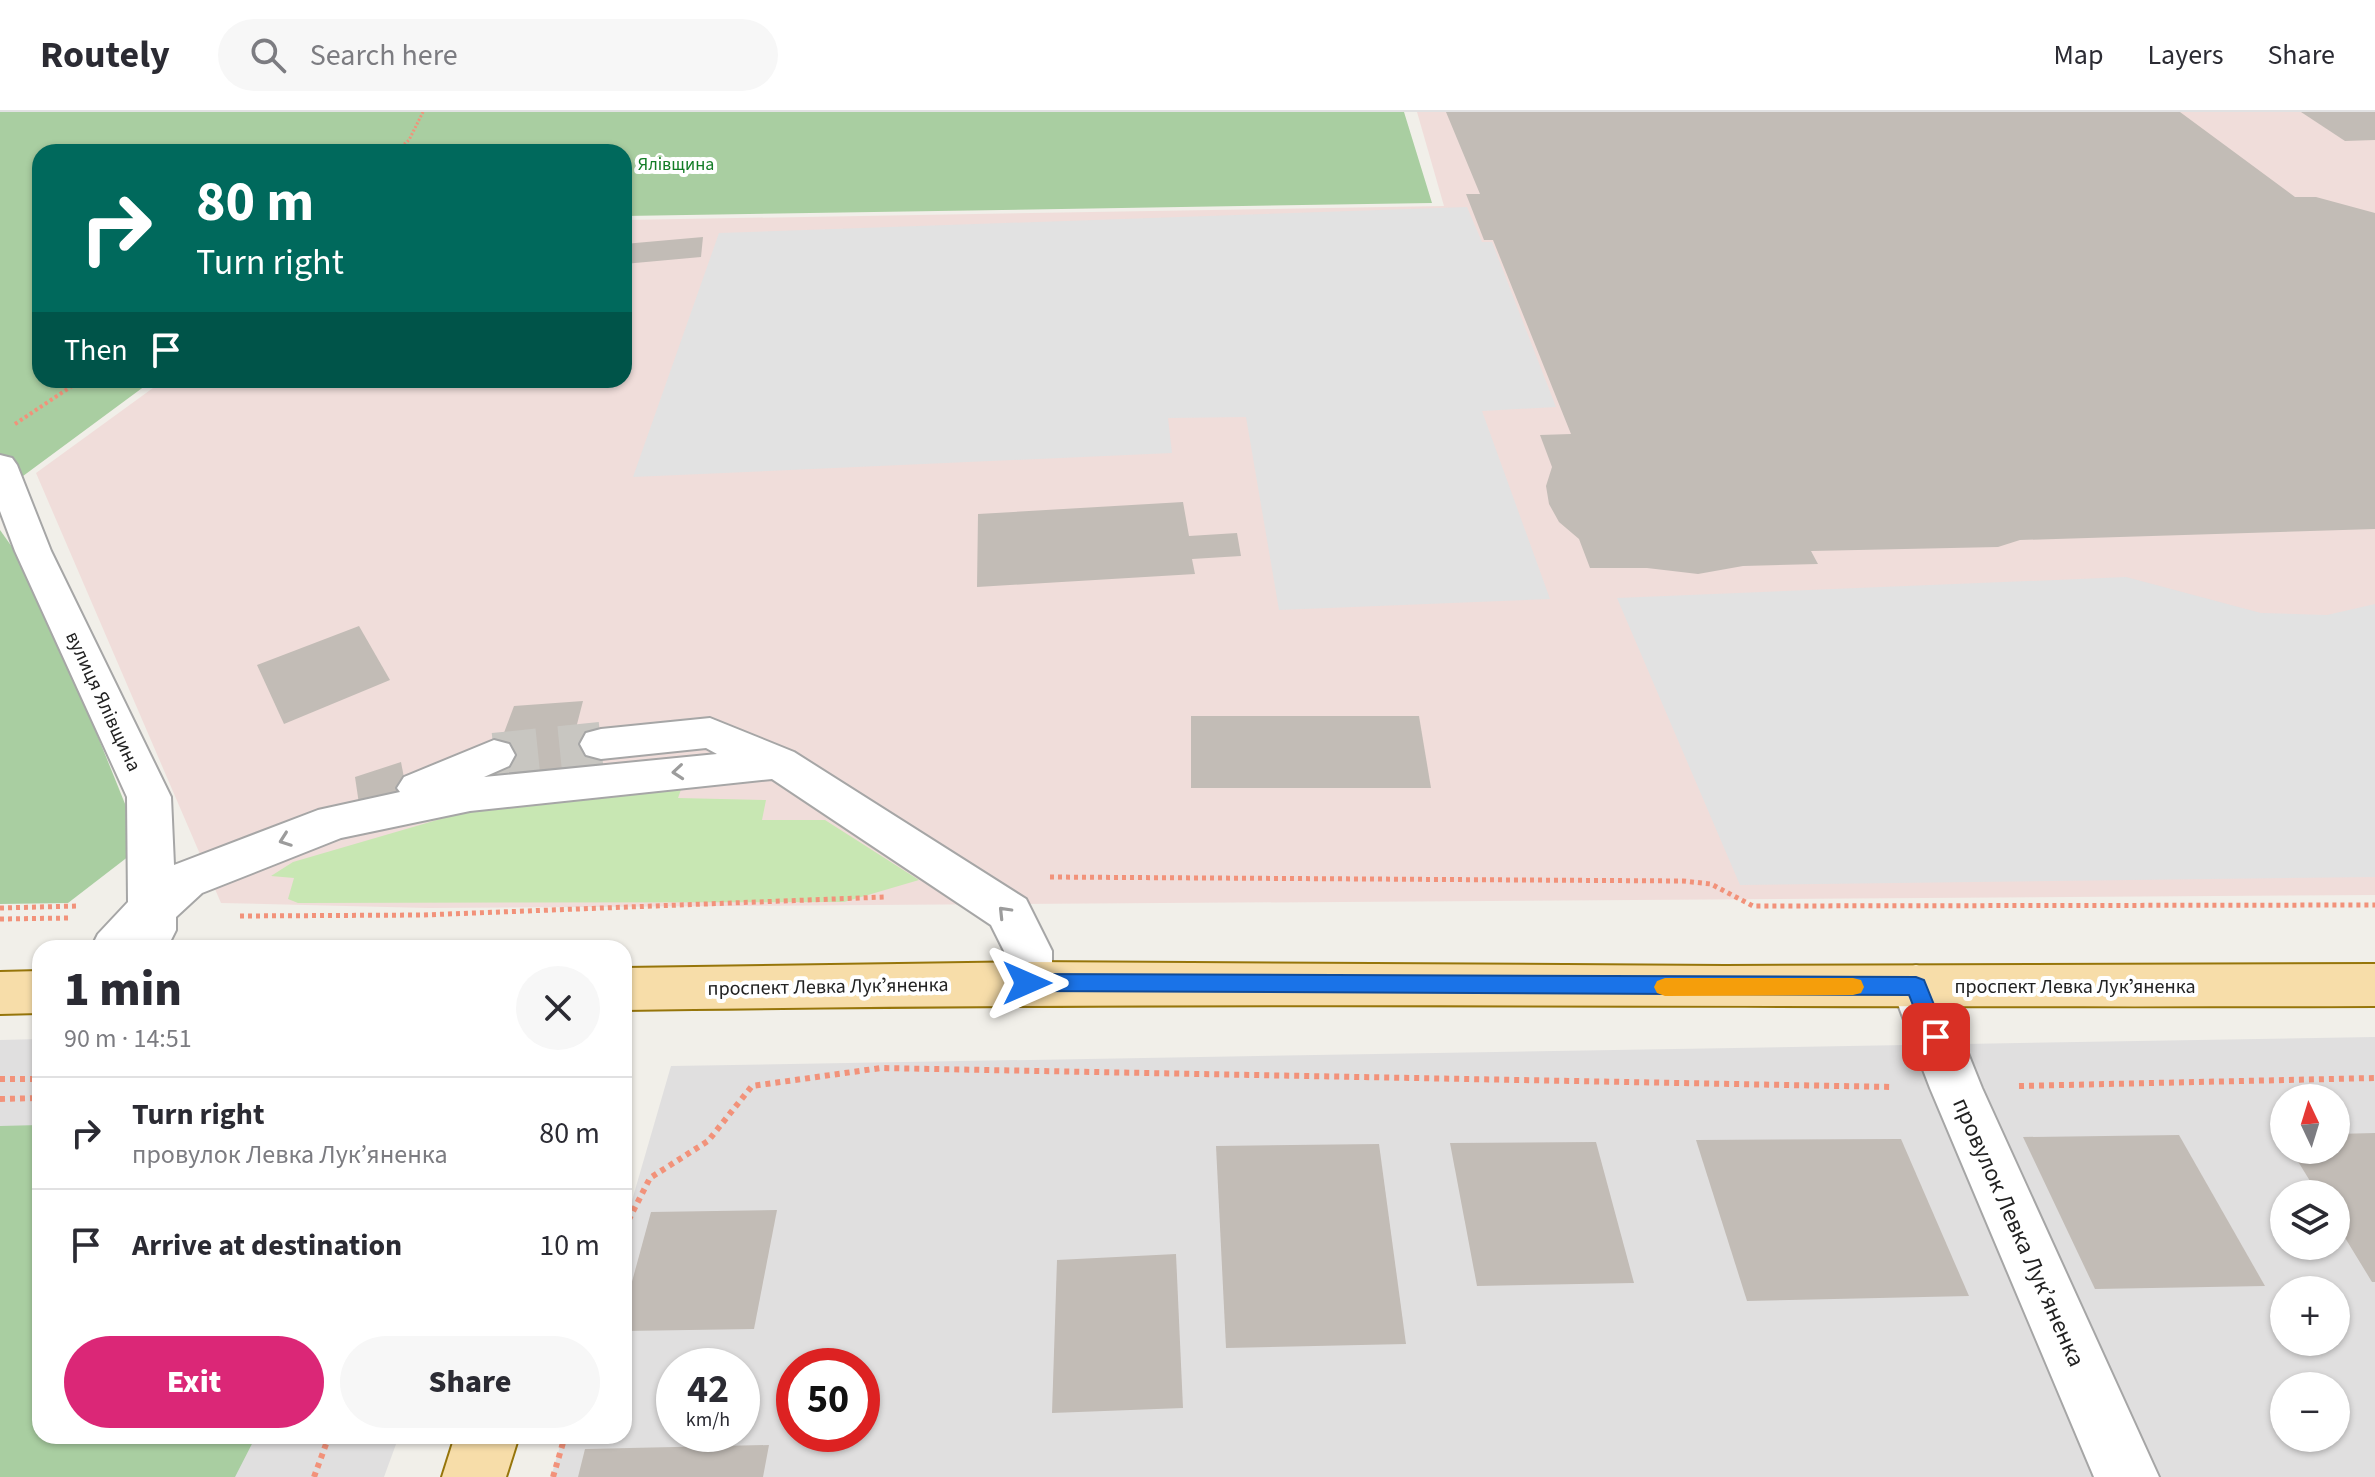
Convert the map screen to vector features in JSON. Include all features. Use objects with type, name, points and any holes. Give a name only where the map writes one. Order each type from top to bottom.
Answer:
[{"type":"main road","name":"проспект Левка Лукʼяненка","points":[[632,997],[1027,983],[2375,985]]},
{"type":"main road","points":[[0,993],[32,992]]},
{"type":"main road","points":[[474,1477],[484,1444]]},
{"type":"street","name":"вулиця Ялівщина","points":[[0,465],[33,551],[149,797],[140,930]]},
{"type":"street","points":[[601,744],[710,733],[779,763],[1009,912],[1028,951],[1027,983]]},
{"type":"street","points":[[140,930],[186,880],[494,755]]},
{"type":"street","points":[[334,822],[470,795],[779,763]]},
{"type":"street","name":"провулок Левка Лук’яненка","points":[[1916,986],[1956,1088],[2127,1477]]},
{"type":"path","points":[[404,144],[423,112]]},
{"type":"path","points":[[12,426],[69,388]]},
{"type":"path","points":[[236,916],[423,915],[918,896],[1058,876],[1667,880],[1711,884],[1753,906],[2078,908],[2375,905]]},
{"type":"path","points":[[0,919],[140,930]]},
{"type":"path","points":[[632,1213],[650,1178],[708,1141],[752,1086],[881,1068],[1956,1088],[2375,1078]]},
{"type":"path","points":[[0,1079],[32,1079]]},
{"type":"path","points":[[0,1099],[32,1098]]},
{"type":"path","points":[[314,1477],[326,1444]]},
{"type":"path","points":[[553,1477],[563,1444]]},
{"type":"shaded area","points":[[1417,112],[2375,112],[2375,895],[428,908],[221,903],[36,473],[153,388],[632,388],[632,220],[1444,206]]},
{"type":"shaded area","points":[[1467,207],[1482,242],[1492,242],[1556,407],[1482,411],[1550,599],[1279,610],[1246,417],[1168,418],[1172,453],[633,477],[719,233]]},
{"type":"shaded area","points":[[2126,577],[2261,613],[2327,615],[2375,604],[2375,877],[1740,885],[1617,598]]},
{"type":"shaded area","points":[[2375,1037],[2375,1477],[551,1477],[561,1444],[632,1444],[632,1200],[671,1066]]},
{"type":"shaded area","points":[[32,1039],[32,1444],[396,1444],[384,1477],[0,1477],[0,1040]]},
{"type":"green space","name":"Ялівщина","points":[[0,112],[1404,112],[1432,203],[632,216],[632,144],[32,144],[32,388],[142,388],[0,493]]},
{"type":"green space","points":[[0,530],[34,578],[142,846],[68,903],[0,904]]},
{"type":"green space","points":[[683,784],[678,798],[766,800],[762,820],[825,820],[919,880],[844,902],[298,903],[288,899],[294,878],[271,876],[293,862],[461,813]]},
{"type":"green space","points":[[32,1125],[32,1444],[252,1444],[235,1477],[0,1477],[0,1126]]},
{"type":"building","points":[[1446,112],[2180,112],[2295,197],[2316,197],[2375,213],[2375,529],[2020,540],[1998,547],[1811,551],[1818,564],[1743,566],[1698,574],[1647,568],[1590,568],[1579,539],[1559,522],[1549,504],[1546,486],[1552,467],[1540,435],[1571,434],[1493,240],[1484,240],[1466,194],[1480,194]]},
{"type":"building","points":[[2301,112],[2375,112],[2375,140],[2345,141]]},
{"type":"building","points":[[703,237],[701,257],[632,263],[632,243]]},
{"type":"building","points":[[1183,502],[1189,536],[1237,533],[1241,556],[1192,559],[1195,574],[977,587],[978,514]]},
{"type":"building","points":[[359,626],[390,680],[284,724],[257,665]]},
{"type":"building","points":[[583,701],[575,732],[605,730],[595,769],[487,778],[514,706]]},
{"type":"building","points":[[1191,716],[1419,716],[1431,788],[1191,788]]},
{"type":"building","points":[[401,762],[406,788],[359,804],[355,777]]},
{"type":"building","points":[[2375,1133],[2375,1282],[2372,1282],[2350,1246],[2350,1180],[2309,1180],[2300,1164],[2350,1164],[2350,1134]]},
{"type":"building","points":[[2179,1135],[2265,1286],[2095,1289],[2023,1137]]},
{"type":"building","points":[[1901,1139],[1969,1296],[1747,1301],[1696,1140]]},
{"type":"building","points":[[1596,1142],[1634,1283],[1477,1286],[1450,1143]]},
{"type":"building","points":[[1379,1144],[1406,1344],[1226,1348],[1216,1146]]},
{"type":"building","points":[[777,1210],[754,1329],[632,1331],[632,1282],[651,1212]]},
{"type":"building","points":[[1176,1254],[1183,1408],[1052,1413],[1057,1260]]},
{"type":"building","points":[[760,1445],[769,1445],[763,1477],[578,1477],[585,1449],[656,1447],[656,1452],[760,1452]]},
{"type":"tunnel","points":[[494,755],[601,744]]},
{"type":"slow traffic","points":[[1665,987],[1853,987]]},
{"type":"route","points":[[1027,983],[1916,986],[1936,1037]]}]
